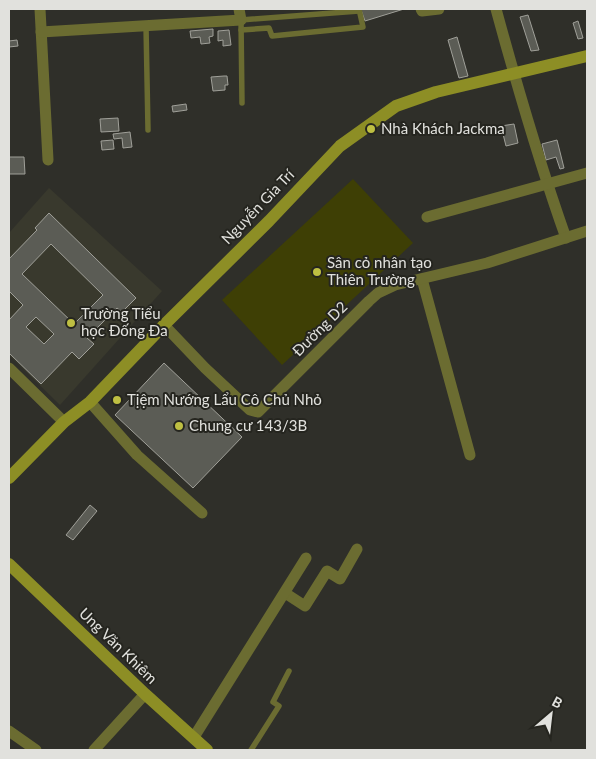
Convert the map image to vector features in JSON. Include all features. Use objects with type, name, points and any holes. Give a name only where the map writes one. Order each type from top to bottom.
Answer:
[{"type":"street","points":[[40,9],[48,160]]},
{"type":"street","points":[[421,9],[422,11],[439,9]]},
{"type":"street","points":[[496,9],[547,184],[566,238]]},
{"type":"street","points":[[41,32],[240,20]]},
{"type":"street","name":"Nguyễn Gia Trí","points":[[9,478],[64,422],[90,402],[340,146],[396,106],[436,92],[514,75],[587,56]]},
{"type":"street","points":[[427,217],[587,173]]},
{"type":"street","name":"Đường D2","points":[[164,325],[205,368],[250,410],[258,412],[378,293],[395,285],[487,263],[587,231]]},
{"type":"street","points":[[422,279],[470,454]]},
{"type":"street","points":[[9,368],[64,422]]},
{"type":"street","points":[[90,402],[137,455],[202,512]]},
{"type":"street","points":[[285,593],[305,606],[326,571],[340,579],[357,549]]},
{"type":"street","points":[[194,737],[306,558]]},
{"type":"street","name":"Ung Văn Khiêm","points":[[9,564],[145,694],[207,750]]},
{"type":"street","points":[[94,750],[145,694]]},
{"type":"street","points":[[9,731],[36,750]]},
{"type":"lane","points":[[359,10],[362,27],[272,36],[270,28],[240,20],[359,10]]},
{"type":"lane","points":[[240,20],[242,103]]},
{"type":"lane","points":[[146,26],[148,130]]},
{"type":"lane","points":[[251,750],[279,706],[273,702],[289,671]]},
{"type":"shaded area","name":"Sân cỏ nhân tạo Thiên Trường","points":[[353,179],[413,243],[282,365],[222,300]]},
{"type":"shaded area","name":"Trường Tiểu học Đống Đa","points":[[49,188],[162,291],[60,405],[9,355],[9,233]]},
{"type":"building","points":[[404,9],[365,21],[361,10]]},
{"type":"building","points":[[528,15],[539,50],[531,51],[520,17]]},
{"type":"building","points":[[578,21],[583,38],[578,39],[573,23]]},
{"type":"building","points":[[213,29],[213,36],[209,37],[210,43],[201,44],[200,37],[191,38],[190,31]]},
{"type":"building","points":[[229,30],[231,45],[223,46],[223,40],[218,41],[218,31]]},
{"type":"building","points":[[457,37],[468,76],[459,78],[448,40]]},
{"type":"building","points":[[17,40],[18,46],[9,47],[9,41]]},
{"type":"building","points":[[227,76],[228,85],[225,85],[225,90],[213,91],[211,77]]},
{"type":"building","points":[[186,104],[187,110],[173,112],[172,106]]},
{"type":"building","points":[[118,118],[119,131],[101,132],[100,119]]},
{"type":"building","points":[[514,124],[518,143],[506,146],[501,126]]},
{"type":"building","points":[[130,132],[132,147],[123,148],[122,138],[114,139],[113,134]]},
{"type":"building","points":[[113,140],[114,149],[102,150],[101,141]]},
{"type":"building","points":[[557,140],[564,168],[560,169],[556,157],[546,160],[542,144]]},
{"type":"building","points":[[9,157],[24,157],[25,174],[9,174]]},
{"type":"building","points":[[49,213],[136,298],[122,312],[117,308],[87,338],[94,344],[79,359],[72,352],[41,384],[9,353],[9,320],[23,305],[9,291],[9,259],[37,230],[35,228]],"holes":[[[51,244],[103,295],[74,324],[22,274]],[[36,317],[54,334],[44,344],[26,327]]]},
{"type":"building","name":"Chung cư 143/3B","points":[[164,363],[242,437],[193,488],[115,415]]},
{"type":"building","points":[[90,505],[97,511],[73,540],[66,535]]},
{"type":"place","name":"Nhà Khách Jackma","points":[[371,129]]},
{"type":"place","name":"Sân cỏ nhân tạo Thiên Trường","points":[[317,272]]},
{"type":"place","name":"Trường Tiểu học Đống Đa","points":[[71,323]]},
{"type":"place","name":"Tịệm Nướng Lẩu Cô Chủ Nhỏ","points":[[117,400]]},
{"type":"place","name":"Chung cư 143/3B","points":[[179,426]]}]
